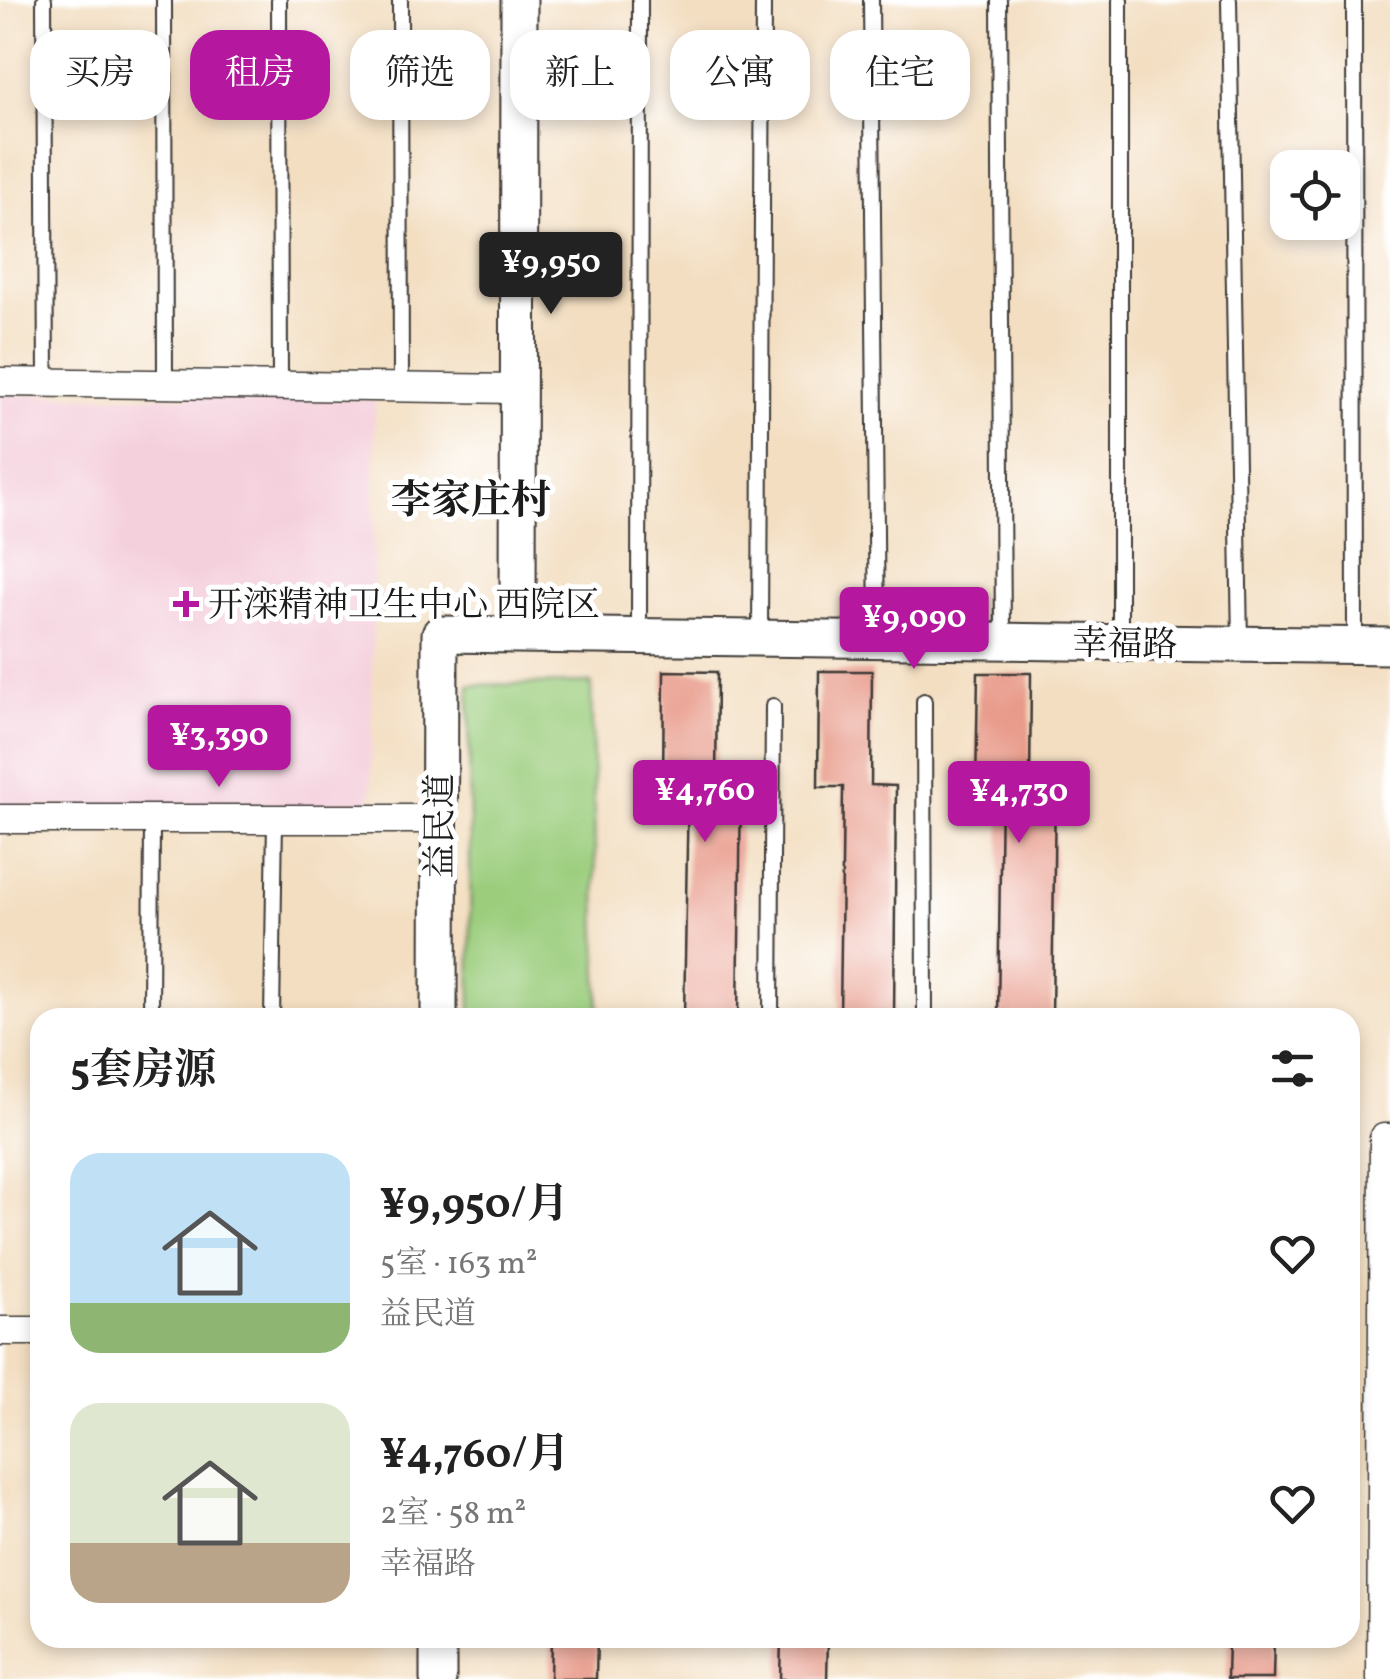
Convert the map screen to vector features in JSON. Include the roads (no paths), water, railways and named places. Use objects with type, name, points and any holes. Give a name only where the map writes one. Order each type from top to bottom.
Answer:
[{"type":"street","points":[[518,635],[519,0]]},
{"type":"street","points":[[0,382],[518,388]]},
{"type":"street","name":"幸福路","points":[[440,634],[1373,646]]},
{"type":"street","name":"益民道","points":[[439,1008],[440,634]]},
{"type":"street","points":[[0,819],[439,819]]},
{"type":"street","points":[[1380,1679],[1386,1476],[1384,1138],[1390,1138]]},
{"type":"street","points":[[0,1330],[30,1331]]},
{"type":"street","points":[[438,1648],[438,1679]]},
{"type":"lane","points":[[44,0],[46,383]]},
{"type":"lane","points":[[164,0],[165,384]]},
{"type":"lane","points":[[279,0],[280,386]]},
{"type":"lane","points":[[400,0],[401,387]]},
{"type":"lane","points":[[640,0],[640,636]]},
{"type":"lane","points":[[760,638],[762,0]]},
{"type":"lane","points":[[871,0],[877,639]]},
{"type":"lane","points":[[1000,0],[1002,641]]},
{"type":"lane","points":[[1120,0],[1120,642]]},
{"type":"lane","points":[[1229,0],[1240,644]]},
{"type":"lane","points":[[1354,0],[1373,646]]},
{"type":"lane","points":[[924,701],[926,1008]]},
{"type":"lane","points":[[772,706],[772,1008]]},
{"type":"lane","points":[[151,1008],[152,819]]},
{"type":"lane","points":[[272,1008],[275,819]]},
{"type":"place","name":"开滦精神卫生中心 西院区","points":[[186,604]]},
{"type":"district","name":"李家庄村","points":[[471,499]]}]
